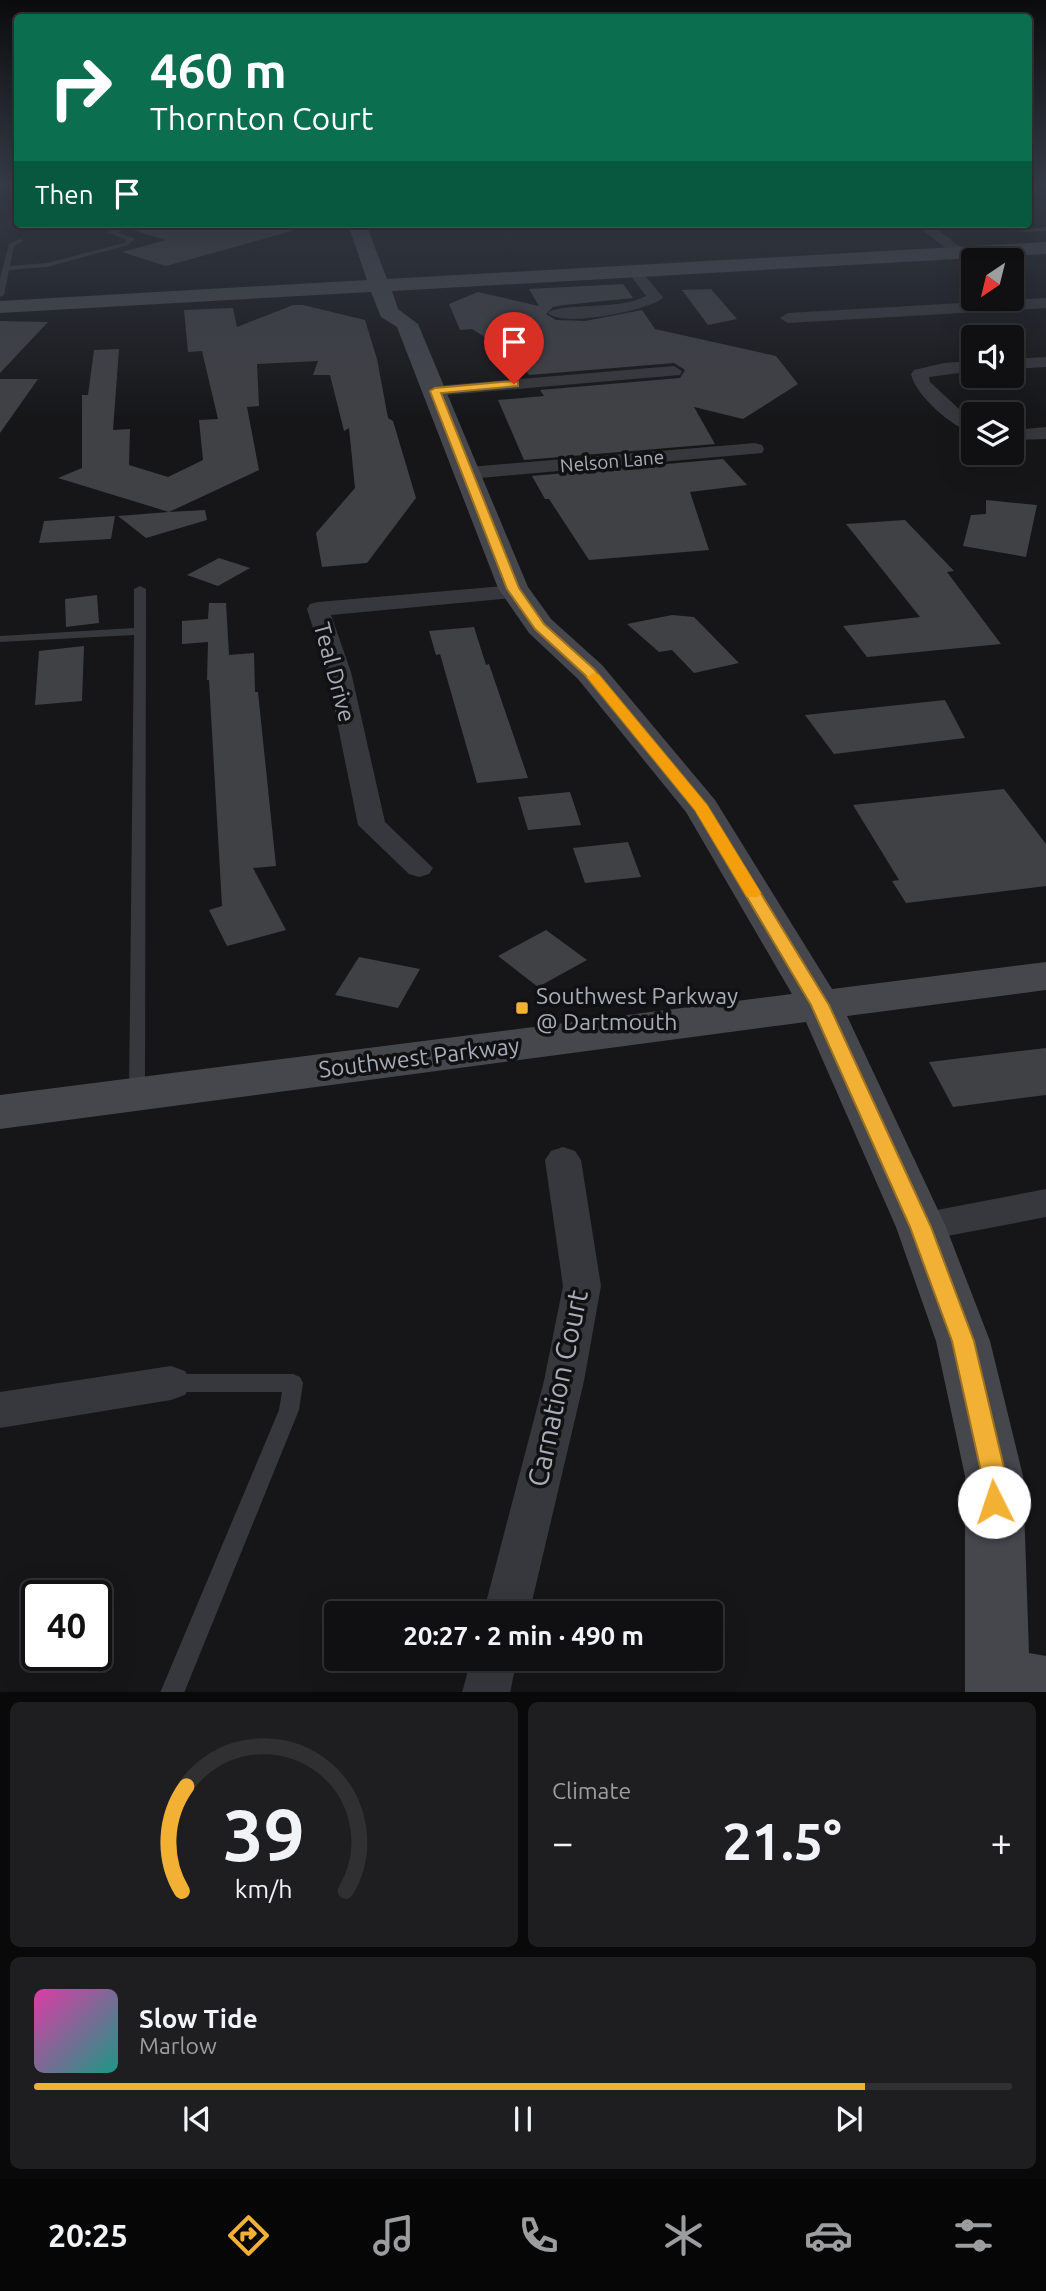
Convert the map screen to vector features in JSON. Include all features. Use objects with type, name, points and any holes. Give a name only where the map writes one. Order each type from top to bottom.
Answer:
[{"type":"street","points":[[370,263],[388,312],[407,324],[469,473],[485,523],[516,592],[540,626],[590,672],[702,808],[820,1005],[921,1227],[963,1341],[994,1476],[1014,1687]]},
{"type":"street","points":[[399,263],[417,310],[407,324]]},
{"type":"street","points":[[0,307],[780,263]]},
{"type":"street","points":[[556,313],[630,308],[647,303],[656,297],[634,271]]},
{"type":"street","points":[[788,318],[1046,303]]},
{"type":"street","points":[[1024,363],[1046,362]]},
{"type":"street","points":[[961,367],[920,374],[922,384],[961,422]]},
{"type":"street","points":[[435,391],[674,371]]},
{"type":"street","points":[[1024,434],[1046,433]]},
{"type":"street","name":"Nelson Lane","points":[[469,473],[755,449]]},
{"type":"street","name":"Teal Drive","points":[[419,868],[372,825],[339,672],[318,609],[516,592]]},
{"type":"street","name":"Southwest Parkway","points":[[0,1112],[1046,976]]},
{"type":"street","name":"Carnation Court","points":[[509,1601],[564,1381],[582,1286],[563,1160]]},
{"type":"street","points":[[921,1227],[1046,1203]]},
{"type":"street","points":[[0,1410],[171,1382]]},
{"type":"street","points":[[486,1692],[491,1671]]},
{"type":"lane","points":[[0,295],[8,263]]},
{"type":"lane","points":[[7,268],[55,263]]},
{"type":"lane","points":[[137,1093],[140,589]]},
{"type":"lane","points":[[0,639],[140,631]]},
{"type":"lane","points":[[171,1382],[293,1383],[289,1410],[172,1692]]},
{"type":"building","points":[[156,263],[177,263],[166,266]]},
{"type":"building","points":[[623,284],[633,298],[553,307],[546,314],[556,320],[585,321],[642,310],[655,329],[776,356],[798,384],[743,419],[694,407],[715,444],[524,460],[498,400],[544,396],[540,390],[680,378],[685,370],[674,363],[529,375],[504,341],[494,343],[472,329],[460,330],[449,304],[478,292],[539,306],[529,289]]},
{"type":"building","points":[[711,289],[737,319],[708,325],[682,290]]},
{"type":"building","points":[[293,305],[365,320],[377,359],[388,418],[393,421],[416,498],[367,563],[322,567],[316,533],[355,488],[349,428],[344,431],[330,375],[313,375],[318,361],[257,364],[259,406],[247,407],[259,470],[169,512],[58,478],[82,468],[82,395],[88,395],[94,350],[119,349],[113,430],[130,429],[129,465],[168,477],[203,460],[199,420],[218,419],[202,351],[188,352],[184,310],[233,308],[237,327]]},
{"type":"building","points":[[0,321],[48,322],[0,373]]},
{"type":"building","points":[[0,379],[38,379],[0,433]]},
{"type":"building","points":[[723,459],[747,485],[690,492],[709,550],[589,560],[549,499],[545,499],[532,476]]},
{"type":"building","points":[[986,500],[1037,505],[1026,557],[963,546],[971,515],[986,514]]},
{"type":"building","points":[[205,510],[207,520],[146,538],[118,516]]},
{"type":"building","points":[[115,516],[111,539],[39,543],[44,521]]},
{"type":"building","points":[[905,520],[954,571],[947,572],[1001,644],[867,657],[843,626],[920,617],[846,524]]},
{"type":"building","points":[[219,558],[250,568],[218,586],[187,575]]},
{"type":"building","points":[[97,595],[99,623],[66,627],[65,599]]},
{"type":"building","points":[[209,603],[226,603],[229,655],[254,653],[255,692],[258,692],[276,866],[253,868],[286,930],[227,946],[209,910],[222,906],[207,680],[208,642],[182,644],[182,621],[208,619]]},
{"type":"building","points":[[672,615],[694,617],[739,663],[694,673],[672,650],[659,652],[627,624]]},
{"type":"building","points":[[474,627],[528,778],[477,783],[440,654],[436,655],[429,631]]},
{"type":"building","points":[[84,646],[82,701],[35,705],[39,651]]},
{"type":"building","points":[[945,700],[965,738],[834,754],[805,715]]},
{"type":"building","points":[[1004,789],[1046,844],[1046,886],[906,903],[892,881],[899,880],[853,805]]},
{"type":"building","points":[[570,792],[581,825],[528,830],[518,797]]},
{"type":"building","points":[[628,842],[641,877],[585,883],[573,848]]},
{"type":"building","points":[[546,930],[587,960],[538,987],[498,956]]},
{"type":"building","points":[[359,957],[420,969],[398,1008],[335,995]]},
{"type":"building","points":[[1046,1048],[1046,1095],[953,1107],[929,1062]]},
{"type":"slow traffic","points":[[594,677],[702,808],[753,893]]},
{"type":"place","name":"Southwest Parkway @ Dartmouth","points":[[522,1008]]},
{"type":"route","points":[[514,384],[435,391],[469,473],[494,545],[513,589],[540,626],[590,672],[702,808],[820,1005],[921,1227],[963,1341],[994,1476],[994,1502]]}]
